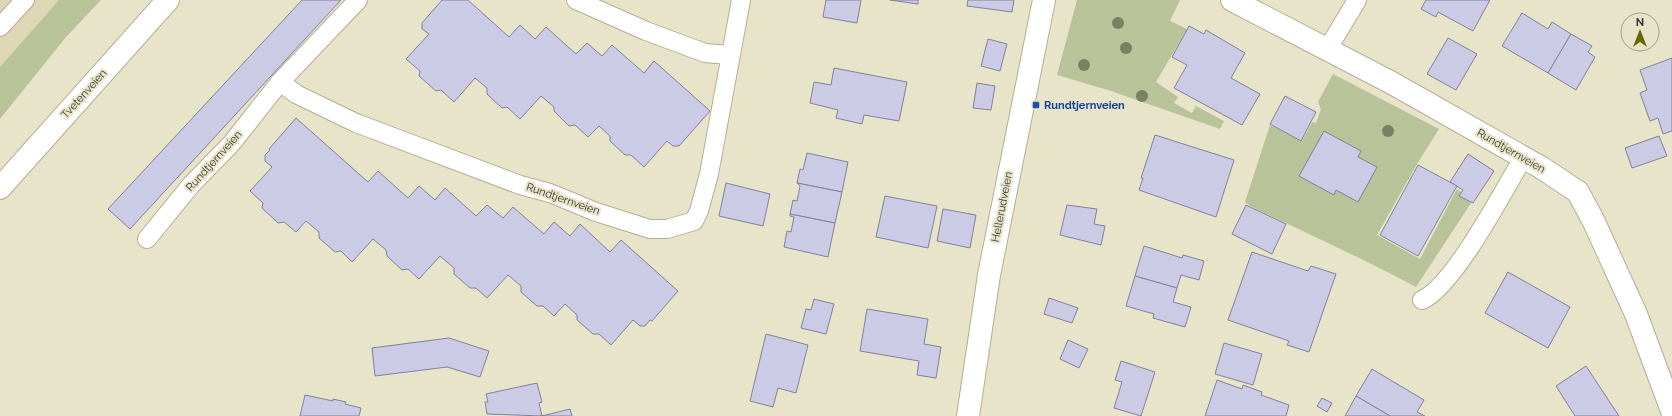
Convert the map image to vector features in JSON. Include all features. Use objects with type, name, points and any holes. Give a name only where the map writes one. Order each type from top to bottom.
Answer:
[{"type":"street","name":"Tvetenveien","points":[[0,188],[168,0]]},
{"type":"street","name":"Hellerudveien","points":[[968,416],[989,275],[1044,0]]},
{"type":"street","name":"Rundtjernveien","points":[[1232,0],[1392,83],[1542,168],[1578,192],[1594,222],[1636,314],[1672,411]]},
{"type":"lane","points":[[0,28],[25,0]]},
{"type":"lane","name":"Rundtjernveien","points":[[147,239],[191,185],[231,144],[280,82],[358,0]]},
{"type":"lane","points":[[576,0],[646,31],[705,53],[730,55]]},
{"type":"lane","name":"Rundtjernveien","points":[[280,82],[296,94],[371,128],[520,184],[550,193],[596,212],[650,228],[667,228],[694,221],[699,211],[709,174],[741,0]]},
{"type":"lane","points":[[1327,50],[1357,0]]},
{"type":"lane","points":[[1422,300],[1437,290],[1478,234],[1523,158]]},
{"type":"shaded area","points":[[0,0],[59,0],[0,67]]},
{"type":"green space","points":[[59,0],[101,0],[66,37],[0,119],[0,67]]},
{"type":"green space","points":[[1077,0],[1180,0],[1170,21],[1187,29],[1156,82],[1178,97],[1174,103],[1192,113],[1196,106],[1224,121],[1220,129],[1108,90],[1057,75]]},
{"type":"green space","points":[[1333,74],[1439,129],[1417,164],[1377,235],[1420,259],[1457,189],[1473,200],[1416,287],[1250,206],[1245,202],[1270,125],[1302,141],[1312,122],[1316,123],[1321,109],[1318,102]]},
{"type":"building","points":[[302,0],[341,0],[130,229],[108,209]]},
{"type":"building","points":[[442,0],[468,0],[509,37],[520,25],[535,39],[546,27],[576,54],[587,43],[602,56],[612,45],[644,73],[654,61],[710,111],[679,146],[673,146],[667,141],[644,167],[631,155],[625,155],[610,141],[610,136],[599,126],[588,137],[575,125],[569,126],[554,111],[554,107],[541,96],[520,119],[507,107],[502,108],[487,94],[487,88],[475,78],[454,102],[441,90],[436,91],[419,76],[420,71],[406,59],[429,34],[422,29],[422,23]]},
{"type":"building","points":[[826,0],[861,0],[857,23],[823,17]]},
{"type":"building","points":[[890,0],[918,0],[918,4]]},
{"type":"building","points":[[968,0],[1014,0],[1012,12],[967,6]]},
{"type":"building","points":[[1426,0],[1490,0],[1473,31],[1438,12],[1436,17],[1421,9]]},
{"type":"building","points":[[1522,13],[1548,29],[1552,22],[1571,34],[1548,73],[1502,46]]},
{"type":"building","points":[[1189,26],[1204,34],[1206,30],[1245,53],[1231,78],[1260,94],[1242,125],[1174,88],[1187,65],[1172,57]]},
{"type":"building","points":[[1571,34],[1592,46],[1588,52],[1595,57],[1576,90],[1548,73]]},
{"type":"building","points":[[1448,38],[1477,54],[1456,90],[1427,74]]},
{"type":"building","points":[[988,39],[1007,44],[1000,71],[981,66]]},
{"type":"building","points":[[1672,58],[1672,131],[1663,134],[1658,118],[1650,121],[1640,93],[1647,90],[1640,70]]},
{"type":"building","points":[[834,68],[907,82],[899,121],[864,115],[862,124],[836,118],[838,110],[810,103],[814,82],[831,85]]},
{"type":"building","points":[[977,83],[995,86],[991,110],[973,108]]},
{"type":"building","points":[[1285,96],[1316,112],[1301,141],[1270,124]]},
{"type":"building","points":[[296,118],[368,182],[378,171],[408,198],[419,186],[435,200],[445,188],[476,216],[487,205],[503,218],[513,207],[544,234],[554,222],[570,236],[580,224],[610,252],[621,240],[678,291],[652,321],[650,320],[645,326],[640,326],[633,320],[611,345],[599,334],[593,334],[577,320],[577,315],[565,304],[554,316],[543,306],[537,306],[521,292],[521,286],[508,275],[487,298],[476,288],[470,288],[454,274],[454,268],[440,256],[419,279],[408,269],[402,270],[387,256],[386,250],[373,239],[352,262],[341,251],[335,252],[319,238],[319,232],[306,221],[296,232],[284,222],[278,223],[262,208],[263,203],[250,191],[272,167],[265,161],[265,155]]},
{"type":"building","points":[[1324,131],[1361,151],[1358,157],[1377,167],[1358,202],[1336,190],[1334,195],[1299,176]]},
{"type":"building","points":[[1155,135],[1234,160],[1216,217],[1139,190],[1143,178],[1141,178]]},
{"type":"building","points":[[1659,136],[1667,156],[1632,168],[1625,148]]},
{"type":"building","points":[[807,153],[848,162],[842,192],[797,183],[800,169],[803,170]]},
{"type":"building","points":[[1468,154],[1494,171],[1473,203],[1459,196],[1463,190],[1450,182]]},
{"type":"building","points":[[1418,165],[1457,186],[1418,256],[1380,235]]},
{"type":"building","points":[[726,183],[770,194],[763,226],[719,216]]},
{"type":"building","points":[[797,183],[842,192],[835,223],[790,214],[793,200],[797,201],[800,186]]},
{"type":"building","points":[[885,196],[937,206],[928,248],[876,237]]},
{"type":"building","points":[[1067,205],[1097,209],[1094,224],[1105,226],[1101,245],[1060,235]]},
{"type":"building","points":[[1246,205],[1286,224],[1272,254],[1232,234]]},
{"type":"building","points":[[943,209],[976,215],[970,248],[937,241]]},
{"type":"building","points":[[790,214],[835,223],[828,257],[784,247],[787,231],[791,232],[794,217],[790,216]]},
{"type":"building","points":[[1144,246],[1182,258],[1183,255],[1204,261],[1199,280],[1181,275],[1177,288],[1135,276]]},
{"type":"building","points":[[1252,252],[1308,271],[1311,266],[1336,274],[1309,352],[1287,345],[1289,341],[1228,320]]},
{"type":"building","points":[[1508,272],[1570,307],[1548,348],[1485,313]]},
{"type":"building","points":[[1135,276],[1177,288],[1173,302],[1191,307],[1185,327],[1153,318],[1154,314],[1126,306]]},
{"type":"building","points":[[1049,298],[1078,308],[1072,323],[1044,314]]},
{"type":"building","points":[[814,299],[834,304],[826,334],[801,328],[806,309],[811,310]]},
{"type":"building","points":[[867,309],[928,319],[924,344],[941,347],[936,378],[917,375],[919,361],[860,351]]},
{"type":"building","points":[[766,334],[808,345],[796,393],[778,388],[773,407],[750,401]]},
{"type":"building","points":[[449,338],[489,351],[480,377],[447,367],[375,376],[372,348]]},
{"type":"building","points":[[1068,340],[1088,349],[1079,368],[1060,359]]},
{"type":"building","points":[[1224,343],[1262,354],[1253,385],[1215,374]]},
{"type":"building","points":[[1121,361],[1155,372],[1141,416],[1114,408],[1122,382],[1115,380]]},
{"type":"building","points":[[1586,366],[1619,416],[1575,416],[1556,386]]},
{"type":"building","points":[[1372,369],[1424,400],[1417,412],[1425,416],[1390,416],[1356,396]]},
{"type":"building","points":[[1217,380],[1242,389],[1243,385],[1262,392],[1261,395],[1289,405],[1286,416],[1205,416]]},
{"type":"building","points":[[537,383],[542,402],[539,403],[542,416],[487,414],[485,402],[488,402],[486,394]]},
{"type":"building","points":[[305,395],[333,401],[333,399],[346,402],[345,404],[361,408],[359,416],[300,416]]},
{"type":"building","points":[[1356,396],[1390,416],[1345,416]]},
{"type":"building","points":[[1322,398],[1332,403],[1327,412],[1317,406]]},
{"type":"building","points":[[570,409],[572,416],[542,416]]},
{"type":"place","name":"Rundtjernveien","points":[[1036,105]]}]
